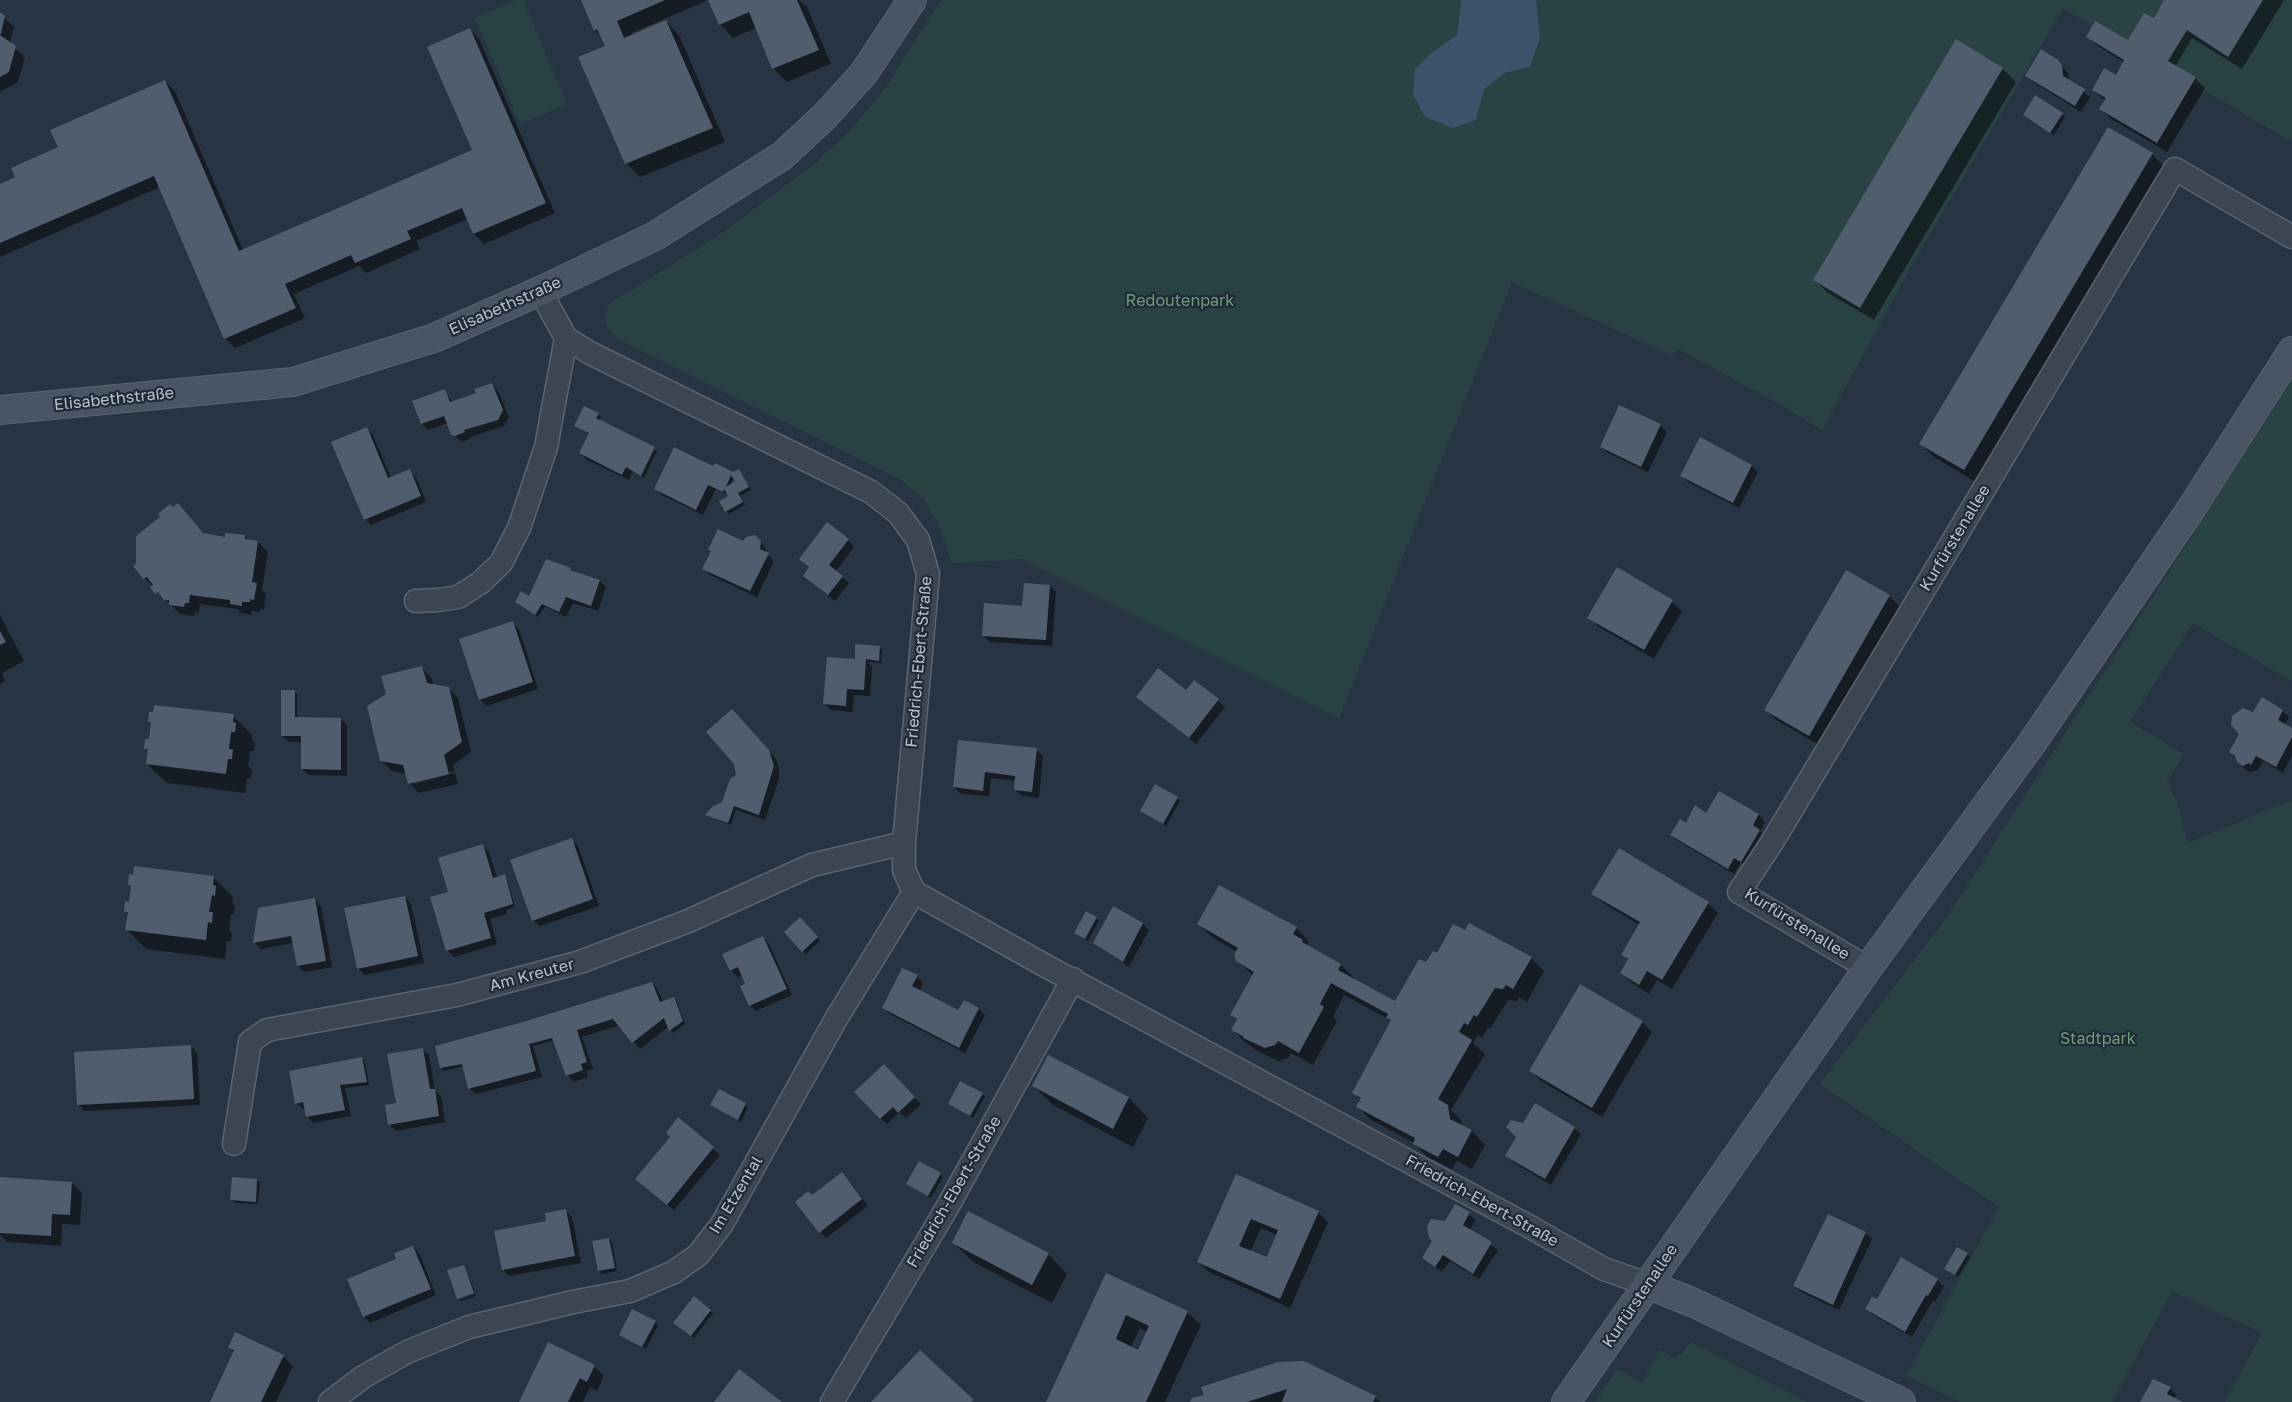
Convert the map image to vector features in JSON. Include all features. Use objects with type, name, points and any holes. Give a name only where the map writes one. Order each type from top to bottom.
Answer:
[{"type":"street","name":"Elisabethstraße","points":[[0,410],[294,382],[434,338],[540,291],[655,236],[782,156],[825,116],[864,73],[912,0]]},
{"type":"street","name":"Kurfürstenallee","points":[[1868,968],[1739,892],[1771,844],[2175,169],[2292,236]]},
{"type":"street","name":"Friedrich-Ebert-Straße","points":[[540,291],[566,338],[590,353],[870,492],[898,513],[918,540],[928,574],[904,843],[904,870],[914,892],[1604,1269],[1648,1284],[1694,1303],[1901,1402]]},
{"type":"street","points":[[416,601],[438,600],[458,596],[480,583],[501,563],[519,528],[546,447],[566,338]]},
{"type":"street","name":"Kurfürstenallee","points":[[1566,1402],[1868,968],[2032,743],[2191,509],[2292,352]]},
{"type":"street","name":"Am Kreuter","points":[[234,1144],[250,1042],[267,1030],[457,995],[580,962],[686,922],[812,865],[904,843]]},
{"type":"street","name":"Im Etzental","points":[[330,1402],[362,1377],[407,1352],[469,1327],[630,1291],[674,1272],[698,1255],[722,1224],[836,1020],[914,892]]},
{"type":"street","name":"Friedrich-Ebert-Straße","points":[[832,1402],[948,1206],[1073,980]]},
{"type":"green space","points":[[516,0],[523,0],[567,104],[520,124],[475,18]]},
{"type":"green space","name":"Redoutenpark","points":[[941,0],[1461,0],[1457,35],[1430,54],[1415,69],[1476,120],[1484,89],[1505,73],[1530,67],[1540,38],[1536,0],[2292,0],[2292,142],[2063,8],[1917,256],[1822,430],[1785,407],[1678,349],[1671,355],[1512,282],[1339,718],[1022,559],[952,563],[938,524],[924,499],[900,479],[618,339],[608,329],[605,318],[609,304],[721,234],[812,166],[849,132],[886,87]]},
{"type":"green space","name":"Stadtpark","points":[[2292,380],[2292,681],[2193,623],[2130,722],[2184,754],[2167,782],[2177,803],[2188,843],[2292,800],[2292,1402],[2225,1402],[2262,1333],[2172,1291],[2112,1402],[1961,1402],[1906,1376],[1999,1207],[1820,1084],[1947,917]]},
{"type":"green space","points":[[1691,1342],[1807,1402],[1595,1402],[1617,1369],[1642,1383],[1660,1350],[1676,1359]]},
{"type":"water","points":[[1461,0],[1536,0],[1540,38],[1530,67],[1505,73],[1484,89],[1476,120],[1453,128],[1425,117],[1413,94],[1415,69],[1430,54],[1457,35]]},
{"type":"building","points":[[581,0],[665,0],[617,21],[624,38],[666,20],[713,128],[625,164],[578,57],[605,46],[597,29],[594,31]]},
{"type":"building","points":[[708,0],[797,0],[819,50],[772,69],[749,12],[719,25]]},
{"type":"building","points":[[2164,0],[2263,0],[2228,57],[2187,30],[2168,61],[2196,77],[2157,143],[2099,109],[2106,98],[2092,90],[2104,68],[2116,75],[2124,60],[2086,37],[2095,21],[2128,40],[2144,13],[2154,18]]},
{"type":"building","points":[[0,12],[5,16],[1,34],[0,34]]},
{"type":"building","points":[[470,28],[546,203],[473,234],[462,208],[407,231],[411,239],[355,263],[351,255],[285,284],[296,308],[224,339],[154,176],[0,243],[0,184],[15,177],[11,168],[58,147],[50,130],[165,80],[239,251],[472,150],[427,47]]},
{"type":"building","points":[[0,35],[16,46],[9,72],[0,77]]},
{"type":"building","points":[[1956,39],[2003,68],[1860,308],[1813,280]]},
{"type":"building","points":[[2041,49],[2058,60],[2062,65],[2063,76],[2085,89],[2075,106],[2025,76]]},
{"type":"building","points":[[2035,95],[2063,113],[2050,133],[2023,115]]},
{"type":"building","points":[[2108,127],[2153,153],[1964,470],[1919,444]]},
{"type":"building","points":[[492,383],[503,410],[498,420],[464,430],[465,432],[455,436],[451,435],[444,416],[421,424],[412,401],[445,389],[450,402],[476,393],[474,389]]},
{"type":"building","points":[[1619,405],[1661,424],[1641,467],[1600,447]]},
{"type":"building","points":[[584,406],[599,413],[596,418],[655,447],[641,476],[626,467],[622,475],[579,453],[589,433],[574,426]]},
{"type":"building","points":[[367,427],[388,478],[410,469],[421,496],[364,520],[331,442]]},
{"type":"building","points":[[1700,437],[1752,465],[1733,503],[1680,476]]},
{"type":"building","points":[[674,447],[713,466],[715,463],[733,472],[739,469],[749,487],[738,493],[743,502],[725,512],[719,501],[728,496],[724,489],[723,492],[708,485],[696,510],[654,489]],"holes":[[[731,475],[735,481],[726,487]]]},
{"type":"building","points":[[178,503],[203,533],[225,537],[225,533],[245,535],[245,539],[258,541],[252,582],[257,583],[254,600],[250,599],[250,602],[242,602],[242,606],[230,604],[230,600],[190,595],[189,603],[185,603],[184,607],[169,605],[169,600],[164,600],[158,592],[155,594],[150,587],[153,585],[147,577],[143,579],[133,566],[136,564],[136,536],[160,517],[158,514],[170,504],[173,507]]},
{"type":"building","points":[[827,522],[849,539],[829,565],[843,576],[828,595],[803,576],[809,567],[799,559]]},
{"type":"building","points":[[718,529],[743,541],[746,537],[755,535],[761,541],[760,549],[769,553],[750,591],[702,569],[711,551],[708,550]]},
{"type":"building","points":[[546,559],[571,568],[570,570],[600,580],[591,606],[566,597],[559,612],[542,604],[535,615],[515,602],[521,591],[529,596]]},
{"type":"building","points":[[1617,567],[1673,600],[1644,650],[1587,618]]},
{"type":"building","points":[[1846,570],[1890,595],[1809,736],[1764,710]]},
{"type":"building","points":[[1024,583],[1050,585],[1046,640],[982,636],[984,603],[1022,606]]},
{"type":"building","points":[[513,621],[533,682],[479,700],[459,639]]},
{"type":"building","points":[[0,631],[6,642],[0,645]]},
{"type":"building","points":[[855,644],[880,646],[879,661],[866,659],[864,690],[847,689],[846,706],[823,704],[827,657],[855,659]]},
{"type":"building","points":[[422,666],[427,683],[449,687],[462,742],[444,755],[449,774],[408,784],[403,765],[380,761],[367,706],[386,694],[381,676]]},
{"type":"building","points":[[1158,668],[1186,690],[1194,680],[1219,699],[1189,738],[1136,697]]},
{"type":"building","points":[[281,690],[295,690],[295,717],[341,718],[341,770],[301,769],[301,736],[281,736]]},
{"type":"building","points":[[2262,697],[2283,710],[2278,720],[2292,728],[2292,737],[2276,767],[2256,756],[2251,765],[2249,763],[2243,766],[2229,752],[2239,734],[2231,725],[2232,716],[2243,708],[2253,712]]},
{"type":"building","points":[[154,705],[234,714],[235,732],[231,732],[229,749],[233,749],[232,759],[228,759],[226,774],[146,764],[148,749],[144,749],[145,739],[149,739],[151,722],[148,722],[149,712],[153,712]]},
{"type":"building","points":[[732,709],[769,750],[774,766],[759,815],[734,806],[728,823],[705,815],[712,807],[722,802],[730,779],[736,775],[734,764],[706,732]]},
{"type":"building","points":[[958,740],[1037,748],[1032,792],[1014,790],[1015,776],[985,772],[983,791],[953,787]]},
{"type":"building","points":[[1155,784],[1178,797],[1163,824],[1140,811]]},
{"type":"building","points":[[1719,791],[1759,814],[1753,825],[1760,830],[1741,862],[1734,858],[1728,869],[1670,835],[1680,819],[1686,823],[1695,805],[1706,813]]},
{"type":"building","points":[[572,838],[593,899],[532,921],[510,860]]},
{"type":"building","points":[[483,844],[493,878],[505,874],[513,904],[484,913],[491,938],[446,951],[430,897],[448,892],[438,858]]},
{"type":"building","points":[[1619,848],[1709,902],[1662,980],[1647,971],[1639,985],[1620,973],[1628,959],[1621,955],[1640,922],[1591,894]]},
{"type":"building","points":[[134,866],[214,876],[215,896],[212,895],[209,912],[213,912],[212,923],[208,922],[206,940],[125,930],[128,912],[124,912],[125,901],[129,902],[131,885],[128,885],[129,874],[133,875]]},
{"type":"building","points":[[1219,885],[1297,927],[1293,934],[1303,940],[1302,942],[1341,964],[1338,970],[1395,1001],[1419,959],[1426,962],[1433,951],[1437,953],[1453,924],[1465,930],[1469,923],[1532,957],[1513,989],[1506,985],[1503,989],[1495,988],[1477,1017],[1474,1015],[1468,1025],[1464,1023],[1459,1032],[1472,1040],[1438,1099],[1448,1105],[1450,1119],[1472,1130],[1458,1157],[1443,1149],[1438,1157],[1413,1144],[1415,1138],[1356,1107],[1361,1098],[1352,1093],[1391,1020],[1386,1018],[1388,1014],[1331,983],[1320,1004],[1324,1007],[1299,1053],[1278,1041],[1275,1045],[1265,1048],[1231,1030],[1237,1019],[1230,1015],[1254,972],[1236,961],[1234,954],[1238,948],[1197,924]]},
{"type":"building","points":[[405,896],[418,956],[357,969],[344,908]]},
{"type":"building","points":[[315,898],[326,961],[297,966],[291,936],[253,943],[258,908]]},
{"type":"building","points":[[1113,906],[1143,923],[1123,962],[1093,943]]},
{"type":"building","points":[[1086,911],[1097,917],[1085,939],[1074,933]]},
{"type":"building","points":[[800,917],[818,937],[802,952],[784,932]]},
{"type":"building","points":[[763,936],[787,989],[749,1006],[740,986],[745,984],[738,967],[730,971],[722,954]]},
{"type":"building","points":[[902,968],[918,975],[912,986],[958,1010],[964,1000],[979,1008],[959,1048],[882,1008]]},
{"type":"building","points":[[652,982],[660,1002],[674,997],[683,1021],[669,1031],[664,1018],[632,1043],[613,1019],[577,1030],[587,1062],[581,1064],[583,1070],[566,1076],[552,1038],[529,1044],[536,1071],[468,1089],[462,1064],[440,1068],[435,1046],[523,1022]]},
{"type":"building","points":[[1580,984],[1643,1021],[1592,1108],[1529,1071]]},
{"type":"building","points":[[191,1045],[194,1099],[77,1105],[74,1052]]},
{"type":"building","points":[[423,1048],[430,1089],[435,1089],[439,1116],[388,1125],[385,1105],[396,1103],[387,1054]]},
{"type":"building","points":[[1048,1055],[1129,1097],[1113,1129],[1032,1086]]},
{"type":"building","points":[[362,1057],[367,1082],[340,1085],[345,1110],[306,1117],[303,1102],[295,1104],[289,1071]]},
{"type":"building","points":[[884,1064],[915,1097],[898,1113],[893,1107],[880,1119],[854,1092]]},
{"type":"building","points":[[960,1081],[983,1093],[970,1116],[948,1104]]},
{"type":"building","points":[[719,1089],[746,1103],[738,1120],[710,1105]]},
{"type":"building","points":[[1535,1103],[1575,1127],[1545,1179],[1505,1156],[1516,1137],[1506,1127],[1511,1120],[1523,1123]]},
{"type":"building","points":[[678,1117],[714,1147],[667,1205],[635,1179],[670,1137],[666,1133]]},
{"type":"building","points":[[919,1161],[941,1173],[928,1196],[906,1184]]},
{"type":"building","points":[[842,1172],[862,1199],[819,1233],[795,1202],[808,1191],[812,1195]]},
{"type":"building","points":[[1236,1174],[1319,1211],[1280,1299],[1197,1262]],"holes":[[[1251,1219],[1278,1230],[1267,1257],[1239,1246]]]},
{"type":"building","points":[[0,1177],[72,1182],[70,1215],[52,1214],[51,1236],[0,1233]]},
{"type":"building","points":[[232,1177],[257,1179],[256,1202],[230,1200]]},
{"type":"building","points":[[1455,1204],[1470,1212],[1463,1225],[1492,1242],[1473,1274],[1443,1255],[1435,1267],[1422,1258],[1432,1241],[1429,1238],[1427,1226],[1431,1219],[1445,1221]]},
{"type":"building","points":[[566,1209],[575,1256],[502,1270],[494,1231],[546,1221],[545,1213]]},
{"type":"building","points":[[968,1211],[1049,1253],[1032,1285],[952,1243]]},
{"type":"building","points":[[1828,1214],[1866,1232],[1833,1305],[1793,1286]]},
{"type":"building","points":[[609,1238],[615,1268],[598,1271],[592,1241]]},
{"type":"building","points":[[413,1246],[431,1289],[363,1317],[347,1279],[396,1259],[394,1253]]},
{"type":"building","points":[[1957,1247],[1968,1253],[1955,1275],[1944,1269]]},
{"type":"building","points":[[1901,1257],[1938,1279],[1928,1296],[1926,1295],[1905,1332],[1865,1309],[1872,1297],[1877,1299]]},
{"type":"building","points":[[464,1265],[474,1293],[457,1299],[447,1270]]},
{"type":"building","points":[[1106,1273],[1188,1311],[1146,1402],[1046,1402]],"holes":[[[1126,1315],[1149,1326],[1138,1350],[1116,1339]]]},
{"type":"building","points":[[694,1296],[711,1310],[691,1336],[673,1323]]},
{"type":"building","points":[[632,1309],[656,1321],[642,1347],[619,1335]]},
{"type":"building","points":[[235,1332],[284,1355],[261,1402],[210,1402],[234,1350],[228,1348]]},
{"type":"building","points":[[548,1342],[595,1365],[587,1382],[580,1378],[568,1402],[519,1402]]},
{"type":"building","points":[[920,1350],[974,1400],[971,1402],[871,1402]]},
{"type":"building","points":[[1304,1361],[1376,1396],[1373,1402],[1282,1402],[1287,1389],[1247,1402],[1190,1402],[1192,1398],[1204,1395],[1201,1387],[1278,1362]]},
{"type":"building","points":[[739,1369],[782,1402],[714,1402]]},
{"type":"building","points":[[2153,1379],[2171,1387],[2167,1394],[2183,1402],[2140,1402]]}]
